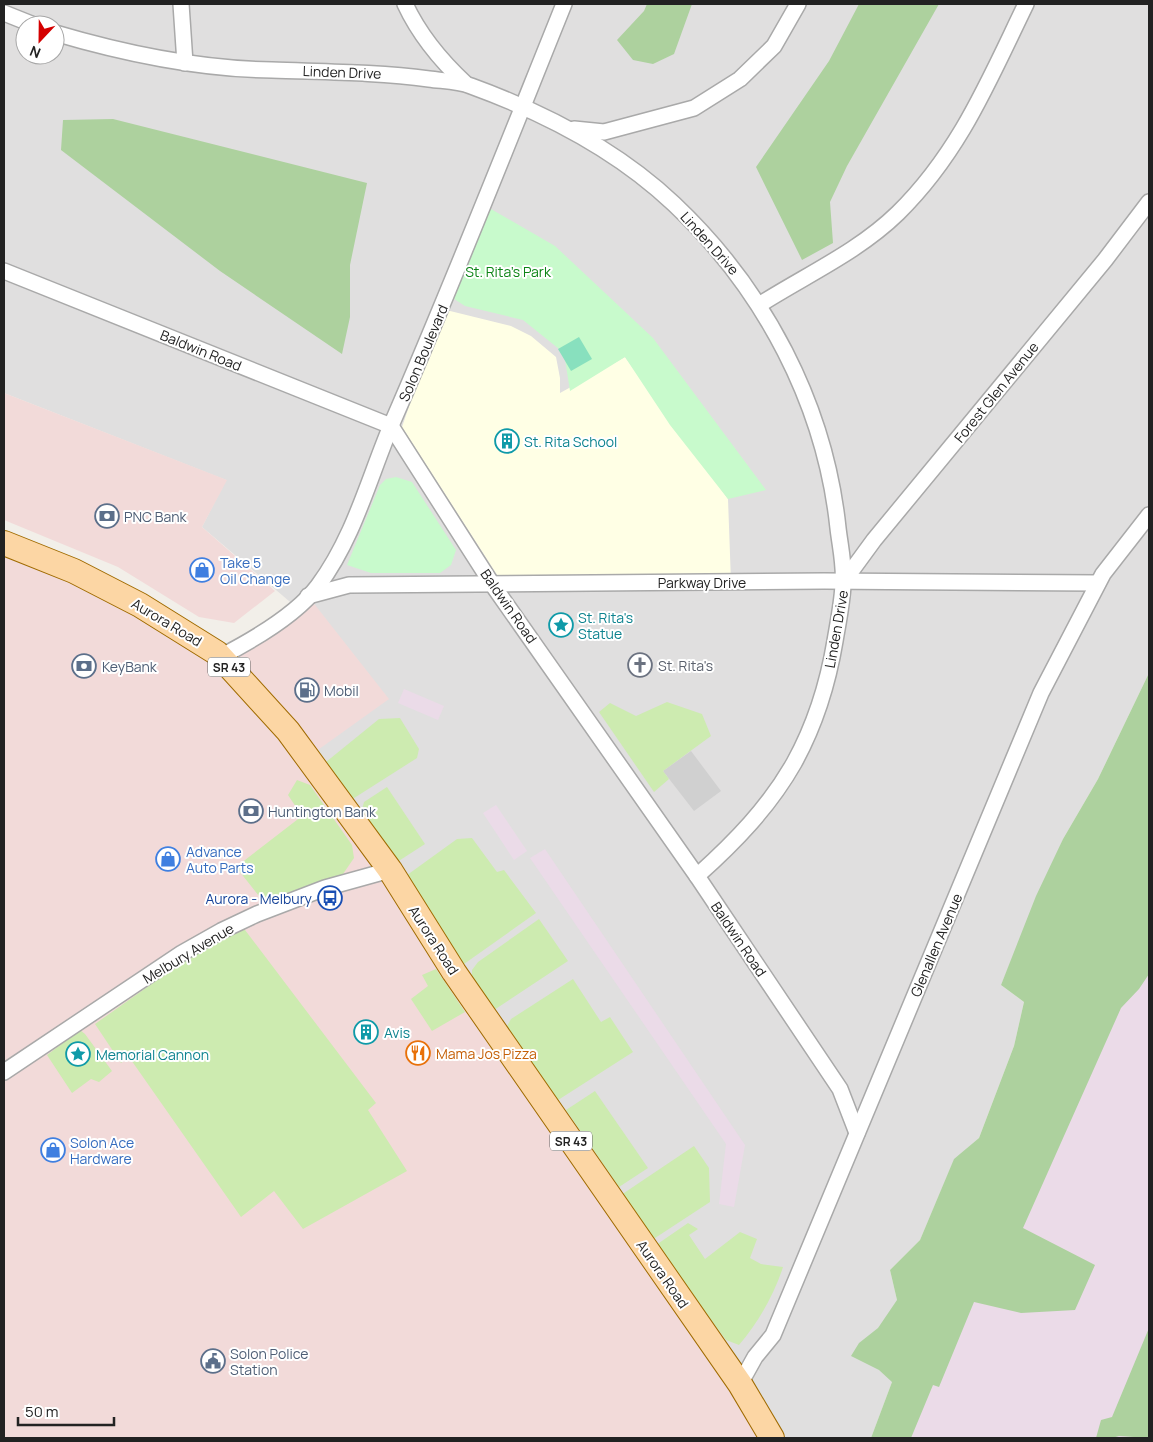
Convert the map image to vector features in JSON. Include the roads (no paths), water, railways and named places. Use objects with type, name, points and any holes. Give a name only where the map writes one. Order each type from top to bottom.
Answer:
[{"type":"main road","name":"Aurora Road","points":[[4,543],[74,571],[154,612],[220,657],[296,741],[390,870],[454,972],[740,1384],[772,1438]]},
{"type":"street","points":[[181,4],[185,63]]},
{"type":"street","points":[[405,4],[413,21],[447,66],[466,84]]},
{"type":"street","name":"Solon Boulevard","points":[[220,657],[274,624],[308,596],[322,580],[345,542],[365,500],[391,426],[442,309],[564,4]]},
{"type":"street","points":[[568,129],[604,132],[694,108],[740,80],[774,46],[798,4]]},
{"type":"street","points":[[760,305],[834,261],[898,213],[928,179],[976,110],[1026,4]]},
{"type":"street","name":"Linden Drive","points":[[65,36],[153,59],[185,63],[262,70],[320,70],[398,75],[466,84],[523,107],[568,129],[618,160],[671,201],[708,238],[746,284],[760,305],[795,371],[811,411],[836,505],[844,581],[831,664],[821,700],[796,760],[761,812],[724,852],[697,876]]},
{"type":"street","name":"Forest Glen Avenue","points":[[844,581],[874,540],[1105,260],[1149,202]]},
{"type":"street","name":"Baldwin Road","points":[[4,271],[391,426],[492,584],[697,876],[840,1089],[857,1132]]},
{"type":"street","name":"Glenallen Avenue","points":[[740,1384],[755,1357],[773,1335],[1041,693],[1103,574],[1149,515]]},
{"type":"street","name":"Parkway Drive","points":[[308,596],[349,585],[844,581],[1098,583]]},
{"type":"street","name":"Melbury Avenue","points":[[4,1072],[182,953],[221,931],[257,914],[325,888],[390,870]]},
{"type":"place","name":"St. Rita School","points":[[507,441]]},
{"type":"place","name":"PNC Bank","points":[[107,516]]},
{"type":"place","name":"Take 5 Oil Change","points":[[202,570]]},
{"type":"place","name":"St. Rita's Statue","points":[[561,625]]},
{"type":"place","name":"St. Rita's","points":[[640,665]]},
{"type":"place","name":"KeyBank","points":[[84,666]]},
{"type":"place","name":"Mobil","points":[[307,690]]},
{"type":"place","name":"Huntington Bank","points":[[251,811]]},
{"type":"place","name":"Advance Auto Parts","points":[[168,859]]},
{"type":"place","name":"Aurora - Melbury","points":[[330,898]]},
{"type":"place","name":"Avis","points":[[366,1032]]},
{"type":"place","name":"Mama Jos Pizza","points":[[418,1053]]},
{"type":"place","name":"Memorial Cannon","points":[[78,1054]]},
{"type":"place","name":"Solon Ace Hardware","points":[[53,1150]]},
{"type":"place","name":"Solon Police Station","points":[[213,1361]]},
{"type":"park label","name":"St. Rita's Park","points":[[508,271]]}]
